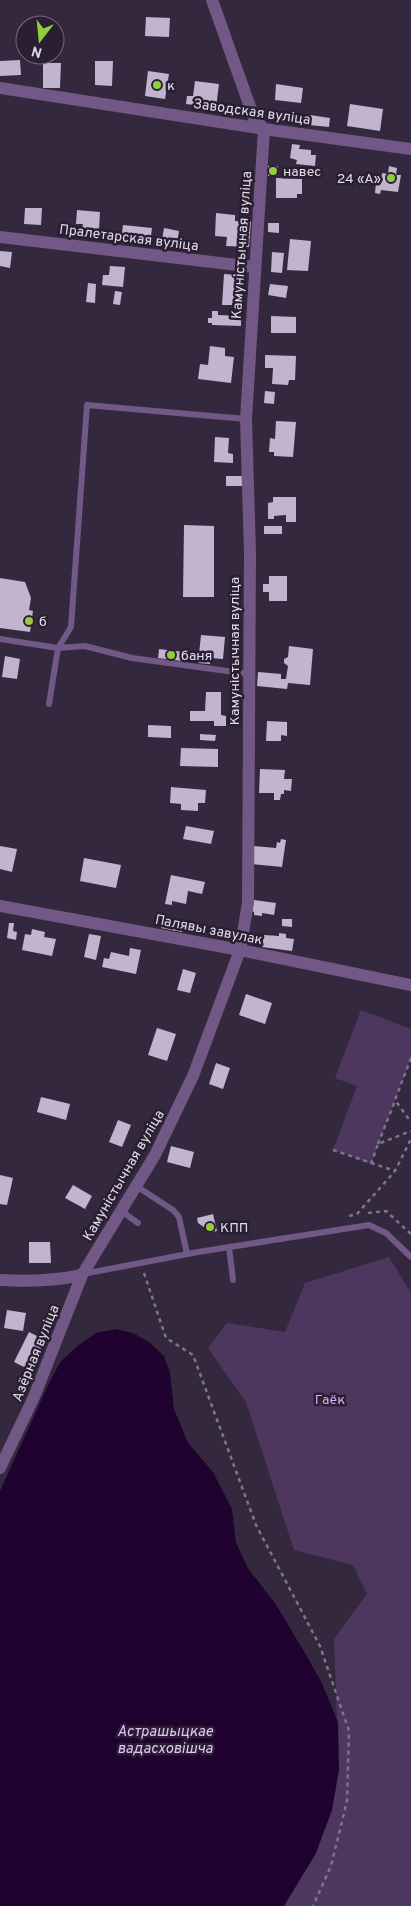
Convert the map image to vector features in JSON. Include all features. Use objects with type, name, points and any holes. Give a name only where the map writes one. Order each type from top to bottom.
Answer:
[{"type":"street","points":[[212,0],[254,118],[264,129]]},
{"type":"street","name":"Заводская вуліца","points":[[0,88],[264,129],[411,149]]},
{"type":"street","name":"Камуністычная вуліца","points":[[82,1275],[155,1155],[193,1076],[240,950],[248,903],[250,553],[246,418],[264,129]]},
{"type":"street","name":"Пралетарская вуліца","points":[[0,236],[254,267]]},
{"type":"street","name":"Палявы завулак","points":[[0,906],[240,950],[411,985]]},
{"type":"street","points":[[0,1280],[35,1282],[82,1275]]},
{"type":"street","name":"Азёрная вуліца","points":[[0,1468],[34,1397],[82,1275]]},
{"type":"lane","points":[[49,704],[58,648],[71,628],[87,405],[246,418]]},
{"type":"lane","points":[[0,639],[58,648],[85,646],[132,658],[249,674]]},
{"type":"lane","points":[[136,1186],[173,1210],[179,1217],[187,1254]]},
{"type":"lane","points":[[121,1211],[138,1224]]},
{"type":"lane","points":[[82,1275],[187,1254],[369,1225],[386,1233],[411,1257]]},
{"type":"lane","points":[[230,1247],[233,1280]]},
{"type":"path","points":[[371,1164],[411,1058]]},
{"type":"path","points":[[395,1100],[411,1122]]},
{"type":"path","points":[[378,1144],[411,1131]]},
{"type":"path","points":[[354,1215],[358,1214],[394,1171],[411,1139]]},
{"type":"path","points":[[333,1150],[394,1171]]},
{"type":"path","points":[[344,1217],[386,1211],[411,1234]]},
{"type":"path","points":[[140,1263],[166,1338],[193,1355],[256,1525],[320,1646],[349,1731],[347,1801],[331,1866],[313,1906]]},
{"type":"green space","points":[[361,1010],[411,1029],[411,1058],[371,1164],[333,1150],[357,1086],[335,1078]]},
{"type":"green space","name":"Гаёк","points":[[389,1257],[411,1293],[411,1906],[284,1906],[316,1853],[339,1770],[334,1639],[367,1594],[353,1565],[294,1550],[246,1402],[208,1348],[227,1323],[285,1332],[305,1283]]},
{"type":"water","name":"Астрашыцкае вадасховішча","points":[[115,1329],[133,1333],[149,1342],[164,1356],[170,1373],[174,1409],[188,1443],[213,1472],[232,1509],[236,1543],[249,1570],[275,1603],[305,1653],[321,1681],[338,1722],[339,1770],[332,1810],[316,1853],[284,1906],[0,1906],[0,1491],[61,1361],[96,1333]]},
{"type":"building","points":[[146,17],[170,18],[169,37],[145,36]]},
{"type":"building","points":[[15,60],[15,65],[20,65],[21,75],[0,76],[0,61]]},
{"type":"building","points":[[95,61],[113,61],[112,86],[95,85]]},
{"type":"building","points":[[43,65],[61,65],[60,88],[43,88]]},
{"type":"building","name":"к","points":[[148,71],[169,74],[165,99],[145,96]]},
{"type":"building","points":[[195,81],[219,84],[216,108],[186,104],[187,96],[193,96]]},
{"type":"building","points":[[276,84],[303,88],[301,103],[275,100]]},
{"type":"building","points":[[350,104],[383,109],[380,131],[347,126]]},
{"type":"building","points":[[310,115],[330,118],[329,127],[309,125]]},
{"type":"building","points":[[292,144],[300,145],[299,149],[311,150],[311,155],[316,155],[315,166],[296,164],[297,160],[290,158]]},
{"type":"building","name":"навес","points":[[268,166],[278,166],[277,176],[268,176]]},
{"type":"building","name":"24 «А»","points":[[389,166],[397,168],[396,175],[401,175],[398,192],[381,190],[380,194],[375,193],[376,182],[381,182],[382,173],[388,174]]},
{"type":"building","points":[[276,178],[302,179],[302,194],[297,194],[297,198],[276,198]]},
{"type":"building","points":[[25,208],[42,208],[41,225],[24,224]]},
{"type":"building","points":[[77,210],[100,212],[99,229],[82,228],[83,224],[76,224]]},
{"type":"building","points":[[216,213],[235,215],[235,221],[251,222],[249,247],[226,246],[227,237],[215,236]]},
{"type":"building","points":[[268,223],[279,223],[279,233],[268,232]]},
{"type":"building","points":[[123,225],[152,228],[150,244],[121,241]]},
{"type":"building","points":[[164,228],[179,231],[176,249],[161,247]]},
{"type":"building","points":[[104,231],[112,232],[111,241],[102,240]]},
{"type":"building","points":[[290,239],[311,241],[308,271],[287,270]]},
{"type":"building","points":[[0,251],[12,252],[10,268],[0,266]]},
{"type":"building","points":[[272,252],[284,253],[282,273],[271,272]]},
{"type":"building","points":[[110,266],[125,267],[123,287],[102,285],[103,275],[109,275]]},
{"type":"building","points":[[224,274],[238,275],[236,303],[232,303],[232,305],[222,305]]},
{"type":"building","points":[[88,283],[96,284],[95,303],[86,302]]},
{"type":"building","points":[[270,284],[288,286],[286,298],[268,295]]},
{"type":"building","points":[[115,291],[122,292],[120,305],[113,304]]},
{"type":"building","points":[[212,311],[218,311],[218,315],[241,316],[241,326],[212,325],[212,323],[208,323],[208,318],[212,318]]},
{"type":"building","points":[[271,316],[296,317],[296,333],[271,333]]},
{"type":"building","points":[[210,346],[225,348],[225,356],[234,357],[231,383],[198,379],[200,364],[208,365]]},
{"type":"building","points":[[265,355],[296,356],[295,380],[289,380],[288,385],[272,384],[273,368],[265,368]]},
{"type":"building","points":[[265,391],[275,392],[274,404],[264,403]]},
{"type":"building","points":[[276,421],[296,422],[293,457],[274,456],[274,452],[269,452],[270,438],[275,439]]},
{"type":"building","points":[[215,437],[229,438],[228,453],[233,454],[233,463],[214,462]]},
{"type":"building","points":[[226,476],[242,476],[242,486],[226,486]]},
{"type":"building","points":[[273,497],[296,497],[296,522],[286,522],[286,515],[274,516],[274,519],[268,519],[268,503],[273,502]]},
{"type":"building","points":[[184,525],[214,526],[214,597],[183,597]]},
{"type":"building","points":[[264,526],[282,526],[282,534],[264,534]]},
{"type":"building","points":[[269,576],[287,576],[287,601],[269,601],[269,592],[263,592],[263,584],[269,584]]},
{"type":"building","points":[[0,578],[25,582],[31,598],[29,610],[33,611],[30,632],[0,628]]},
{"type":"building","points":[[201,635],[225,637],[223,659],[210,658],[210,664],[198,663]]},
{"type":"building","points":[[289,646],[313,649],[310,685],[288,683],[287,689],[257,686],[258,672],[281,674],[281,679],[286,679],[288,666],[284,663],[284,659],[288,657]]},
{"type":"building","name":"баня","points":[[159,649],[184,652],[182,661],[158,658]]},
{"type":"building","points":[[5,656],[20,659],[17,679],[2,677]]},
{"type":"building","points":[[206,692],[221,692],[221,715],[226,716],[226,726],[214,726],[214,721],[190,721],[190,711],[205,711]]},
{"type":"building","points":[[267,721],[287,722],[287,736],[281,735],[281,741],[266,741]]},
{"type":"building","points":[[148,725],[171,726],[171,738],[148,737]]},
{"type":"building","points":[[200,734],[216,735],[215,741],[200,740]]},
{"type":"building","points":[[181,748],[218,749],[218,767],[180,766]]},
{"type":"building","points":[[260,769],[285,770],[284,779],[292,779],[291,791],[284,790],[280,800],[274,800],[274,793],[259,793]]},
{"type":"building","points":[[171,787],[206,790],[205,803],[198,803],[198,811],[181,810],[181,804],[170,803]]},
{"type":"building","points":[[186,826],[214,831],[211,844],[183,839]]},
{"type":"building","points":[[281,839],[286,840],[282,867],[252,864],[254,846],[276,848],[277,842],[280,843]]},
{"type":"building","points":[[0,846],[17,849],[12,872],[0,869]]},
{"type":"building","points":[[84,858],[121,865],[116,888],[80,881]]},
{"type":"building","points":[[171,875],[205,882],[202,894],[188,891],[186,904],[172,901],[172,905],[165,904]]},
{"type":"building","points":[[254,900],[276,903],[274,915],[262,913],[262,916],[254,915],[252,911]]},
{"type":"building","points":[[282,919],[292,919],[292,927],[282,926]]},
{"type":"building","points":[[162,920],[183,924],[182,932],[161,928]]},
{"type":"building","points":[[9,923],[14,923],[13,931],[17,932],[16,940],[7,938]]},
{"type":"building","points":[[32,929],[45,932],[44,937],[56,939],[52,956],[22,950],[25,934],[31,935]]},
{"type":"building","points":[[279,933],[286,934],[286,938],[294,939],[292,951],[262,947],[264,935],[279,936]]},
{"type":"building","points":[[89,934],[101,936],[96,960],[84,957]]},
{"type":"building","points":[[130,948],[141,950],[136,974],[102,967],[104,958],[109,959],[111,952],[129,956]]},
{"type":"building","points":[[183,969],[196,973],[190,993],[177,990]]},
{"type":"building","points":[[246,994],[272,1003],[265,1024],[239,1015]]},
{"type":"building","points":[[157,1028],[176,1034],[167,1061],[148,1055]]},
{"type":"building","points":[[216,1063],[230,1068],[223,1089],[209,1084]]},
{"type":"building","points":[[41,1097],[70,1104],[66,1120],[37,1112]]},
{"type":"building","points":[[118,1120],[131,1125],[122,1147],[109,1142]]},
{"type":"building","points":[[171,1146],[194,1152],[190,1168],[167,1162]]},
{"type":"building","points":[[0,1175],[13,1178],[7,1205],[0,1204]]},
{"type":"building","points":[[73,1185],[92,1196],[85,1209],[65,1198]]},
{"type":"building","name":"КПП","points":[[213,1214],[217,1231],[211,1232],[198,1223],[197,1218]]},
{"type":"building","points":[[29,1242],[50,1242],[51,1263],[29,1263]]},
{"type":"building","points":[[7,1310],[26,1313],[23,1331],[4,1328]]},
{"type":"building","points":[[29,1332],[45,1340],[30,1370],[14,1362]]},
{"type":"place","name":"к","points":[[157,85]]},
{"type":"place","name":"навес","points":[[273,171]]},
{"type":"place","name":"24 «А»","points":[[391,178]]},
{"type":"place","name":"б","points":[[29,621]]},
{"type":"place","name":"баня","points":[[171,655]]},
{"type":"place","name":"КПП","points":[[210,1227]]}]
